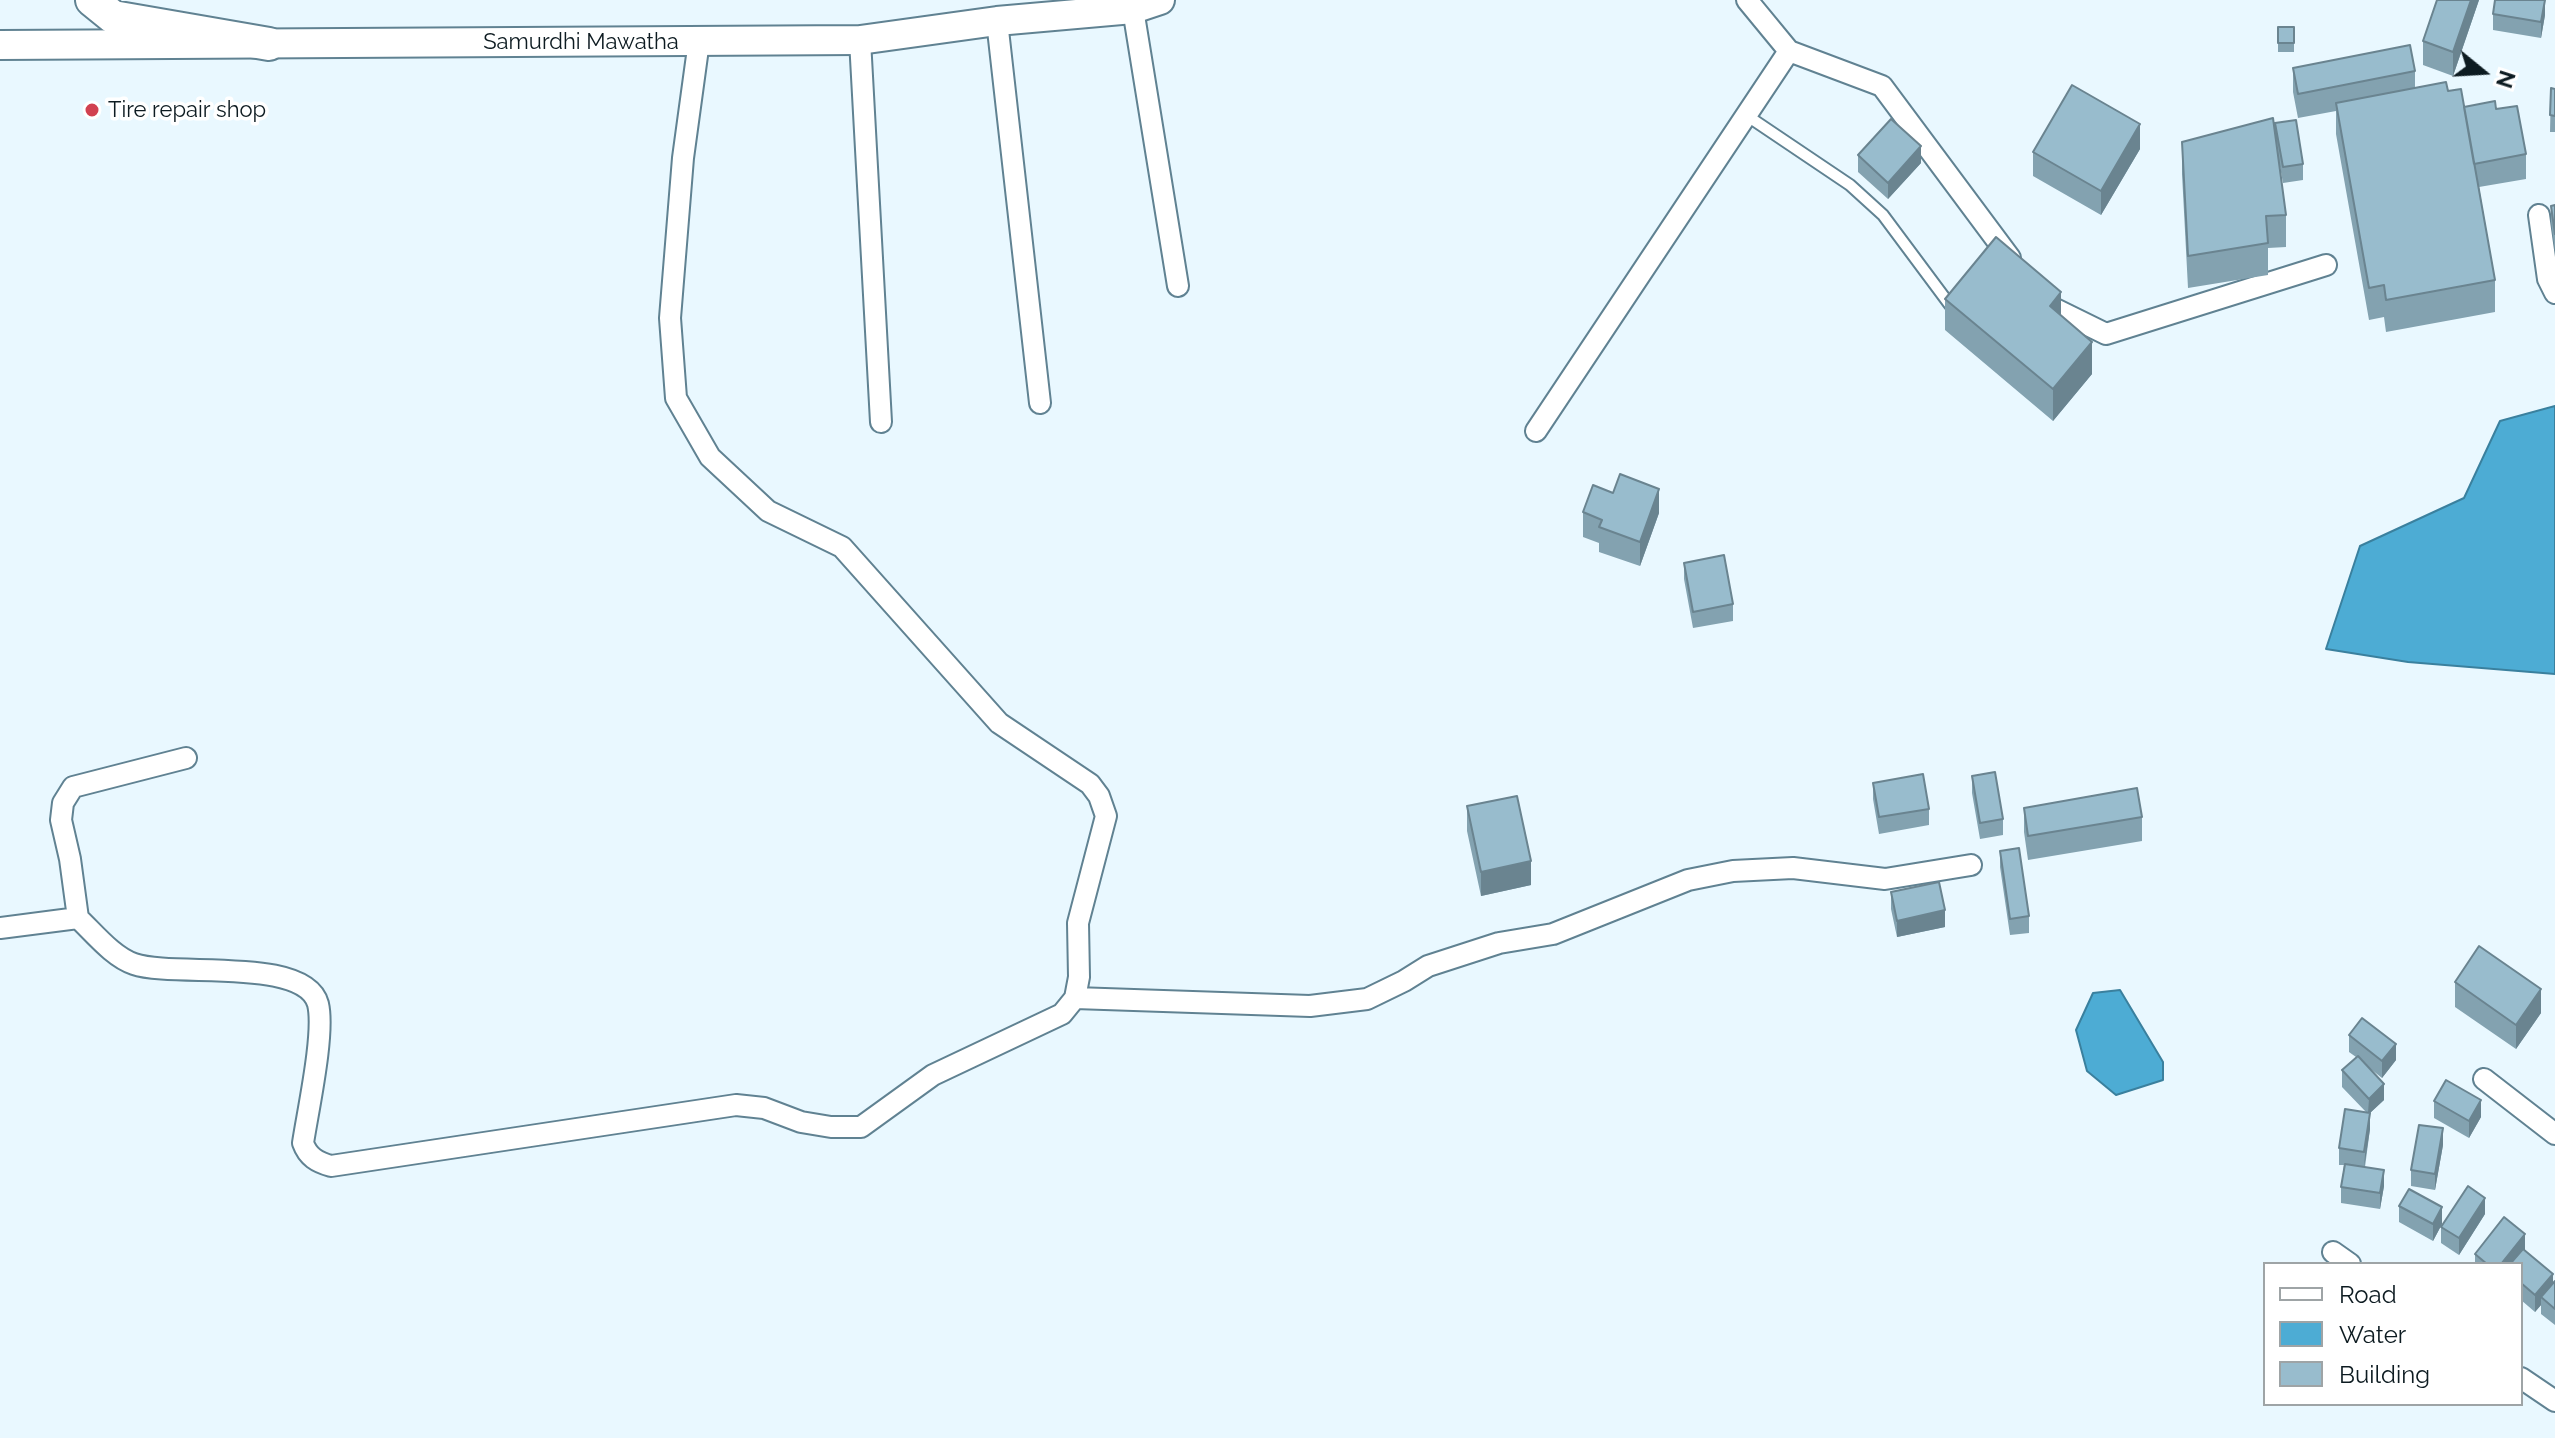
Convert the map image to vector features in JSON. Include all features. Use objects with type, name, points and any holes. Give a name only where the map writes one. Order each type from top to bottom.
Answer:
[{"type":"main road","points":[[92,0],[113,17],[269,44]]},
{"type":"main road","name":"Samurdhi Mawatha","points":[[0,45],[860,40],[1146,4]]},
{"type":"street","points":[[1747,0],[1789,51],[1882,86],[2045,304],[2106,334],[2326,265]]},
{"type":"street","points":[[1146,4],[1178,286]]},
{"type":"street","points":[[997,21],[1040,403]]},
{"type":"street","points":[[860,40],[881,422]]},
{"type":"street","points":[[186,758],[73,787],[63,803],[61,820],[78,918],[111,950],[132,964],[158,969],[275,974],[300,983],[317,1000],[320,1026],[303,1143],[306,1153],[318,1162],[331,1166],[736,1105],[764,1108],[801,1122],[831,1127],[861,1127],[933,1075],[1062,1014],[1075,998],[1079,977],[1078,923],[1106,816],[1099,796],[1090,784],[999,723],[842,547],[768,511],[710,457],[676,398],[670,318],[683,158],[699,41]]},
{"type":"street","points":[[1536,431],[1789,51]]},
{"type":"street","points":[[2539,215],[2548,279],[2555,293]]},
{"type":"street","points":[[1075,998],[1310,1006],[1367,999],[1428,966],[1499,943],[1553,934],[1688,880],[1733,871],[1793,868],[1885,879],[1971,865]]},
{"type":"street","points":[[0,928],[78,918]]},
{"type":"street","points":[[2484,1079],[2555,1134]]},
{"type":"street","points":[[2523,1379],[2555,1401]]},
{"type":"lane","points":[[1746,115],[1850,185],[1883,215],[1950,305]]},
{"type":"water","points":[[2555,406],[2555,674],[2408,662],[2326,649],[2360,546],[2464,498],[2500,421]]},
{"type":"water","points":[[2120,990],[2163,1062],[2163,1080],[2116,1095],[2087,1071],[2076,1030],[2093,993]]},
{"type":"building","points":[[2437,0],[2471,0],[2453,52],[2423,41]]},
{"type":"building","points":[[2495,0],[2545,0],[2541,22],[2493,14]]},
{"type":"building","points":[[2278,27],[2294,27],[2294,43],[2278,43]]},
{"type":"building","points":[[2410,45],[2415,71],[2298,94],[2293,68]]},
{"type":"building","points":[[2446,82],[2448,91],[2461,89],[2495,280],[2386,300],[2384,285],[2369,288],[2336,103]]},
{"type":"building","points":[[2072,85],[2140,124],[2101,191],[2033,152]]},
{"type":"building","points":[[2551,88],[2555,89],[2555,116],[2550,115]]},
{"type":"building","points":[[2495,101],[2496,109],[2517,106],[2526,154],[2474,164],[2464,107]]},
{"type":"building","points":[[2273,118],[2286,215],[2266,216],[2268,243],[2188,256],[2182,142]]},
{"type":"building","points":[[1891,119],[1921,146],[1888,183],[1858,155]]},
{"type":"building","points":[[2296,120],[2303,164],[2283,167],[2275,123]]},
{"type":"building","points":[[2555,205],[2555,234],[2551,206]]},
{"type":"building","points":[[1996,237],[2061,292],[2050,306],[2092,342],[2053,389],[1945,299]]},
{"type":"building","points":[[1620,474],[1659,489],[1640,542],[1599,527],[1602,520],[1583,512],[1593,485],[1613,493]]},
{"type":"building","points":[[1724,555],[1733,604],[1693,612],[1684,563]]},
{"type":"building","points":[[1995,772],[2003,819],[1980,823],[1972,776]]},
{"type":"building","points":[[1923,774],[1929,809],[1879,817],[1873,783]]},
{"type":"building","points":[[2137,788],[2142,817],[2028,836],[2024,808]]},
{"type":"building","points":[[1517,796],[1531,861],[1481,872],[1467,806]]},
{"type":"building","points":[[2019,848],[2029,916],[2010,919],[2000,851]]},
{"type":"building","points":[[1939,882],[1945,910],[1897,921],[1891,892]]},
{"type":"building","points":[[2479,946],[2541,989],[2516,1025],[2455,982]]},
{"type":"building","points":[[2362,1018],[2396,1044],[2382,1061],[2349,1035]]},
{"type":"building","points":[[2358,1056],[2384,1084],[2369,1099],[2342,1070]]},
{"type":"building","points":[[2446,1080],[2481,1100],[2469,1121],[2434,1101]]},
{"type":"building","points":[[2345,1109],[2370,1113],[2364,1152],[2339,1148]]},
{"type":"building","points":[[2419,1125],[2443,1128],[2435,1174],[2411,1170]]},
{"type":"building","points":[[2345,1164],[2384,1170],[2380,1193],[2341,1187]]},
{"type":"building","points":[[2468,1186],[2485,1198],[2459,1238],[2441,1227]]},
{"type":"building","points":[[2409,1189],[2442,1207],[2433,1224],[2399,1206]]},
{"type":"building","points":[[2504,1217],[2525,1234],[2503,1262],[2485,1262],[2475,1254]]},
{"type":"building","points":[[2523,1249],[2553,1274],[2535,1295],[2523,1285],[2523,1262],[2512,1262]]},
{"type":"building","points":[[2555,1281],[2555,1309],[2541,1297]]},
{"type":"place","name":"Tire repair shop","points":[[92,110]]}]
